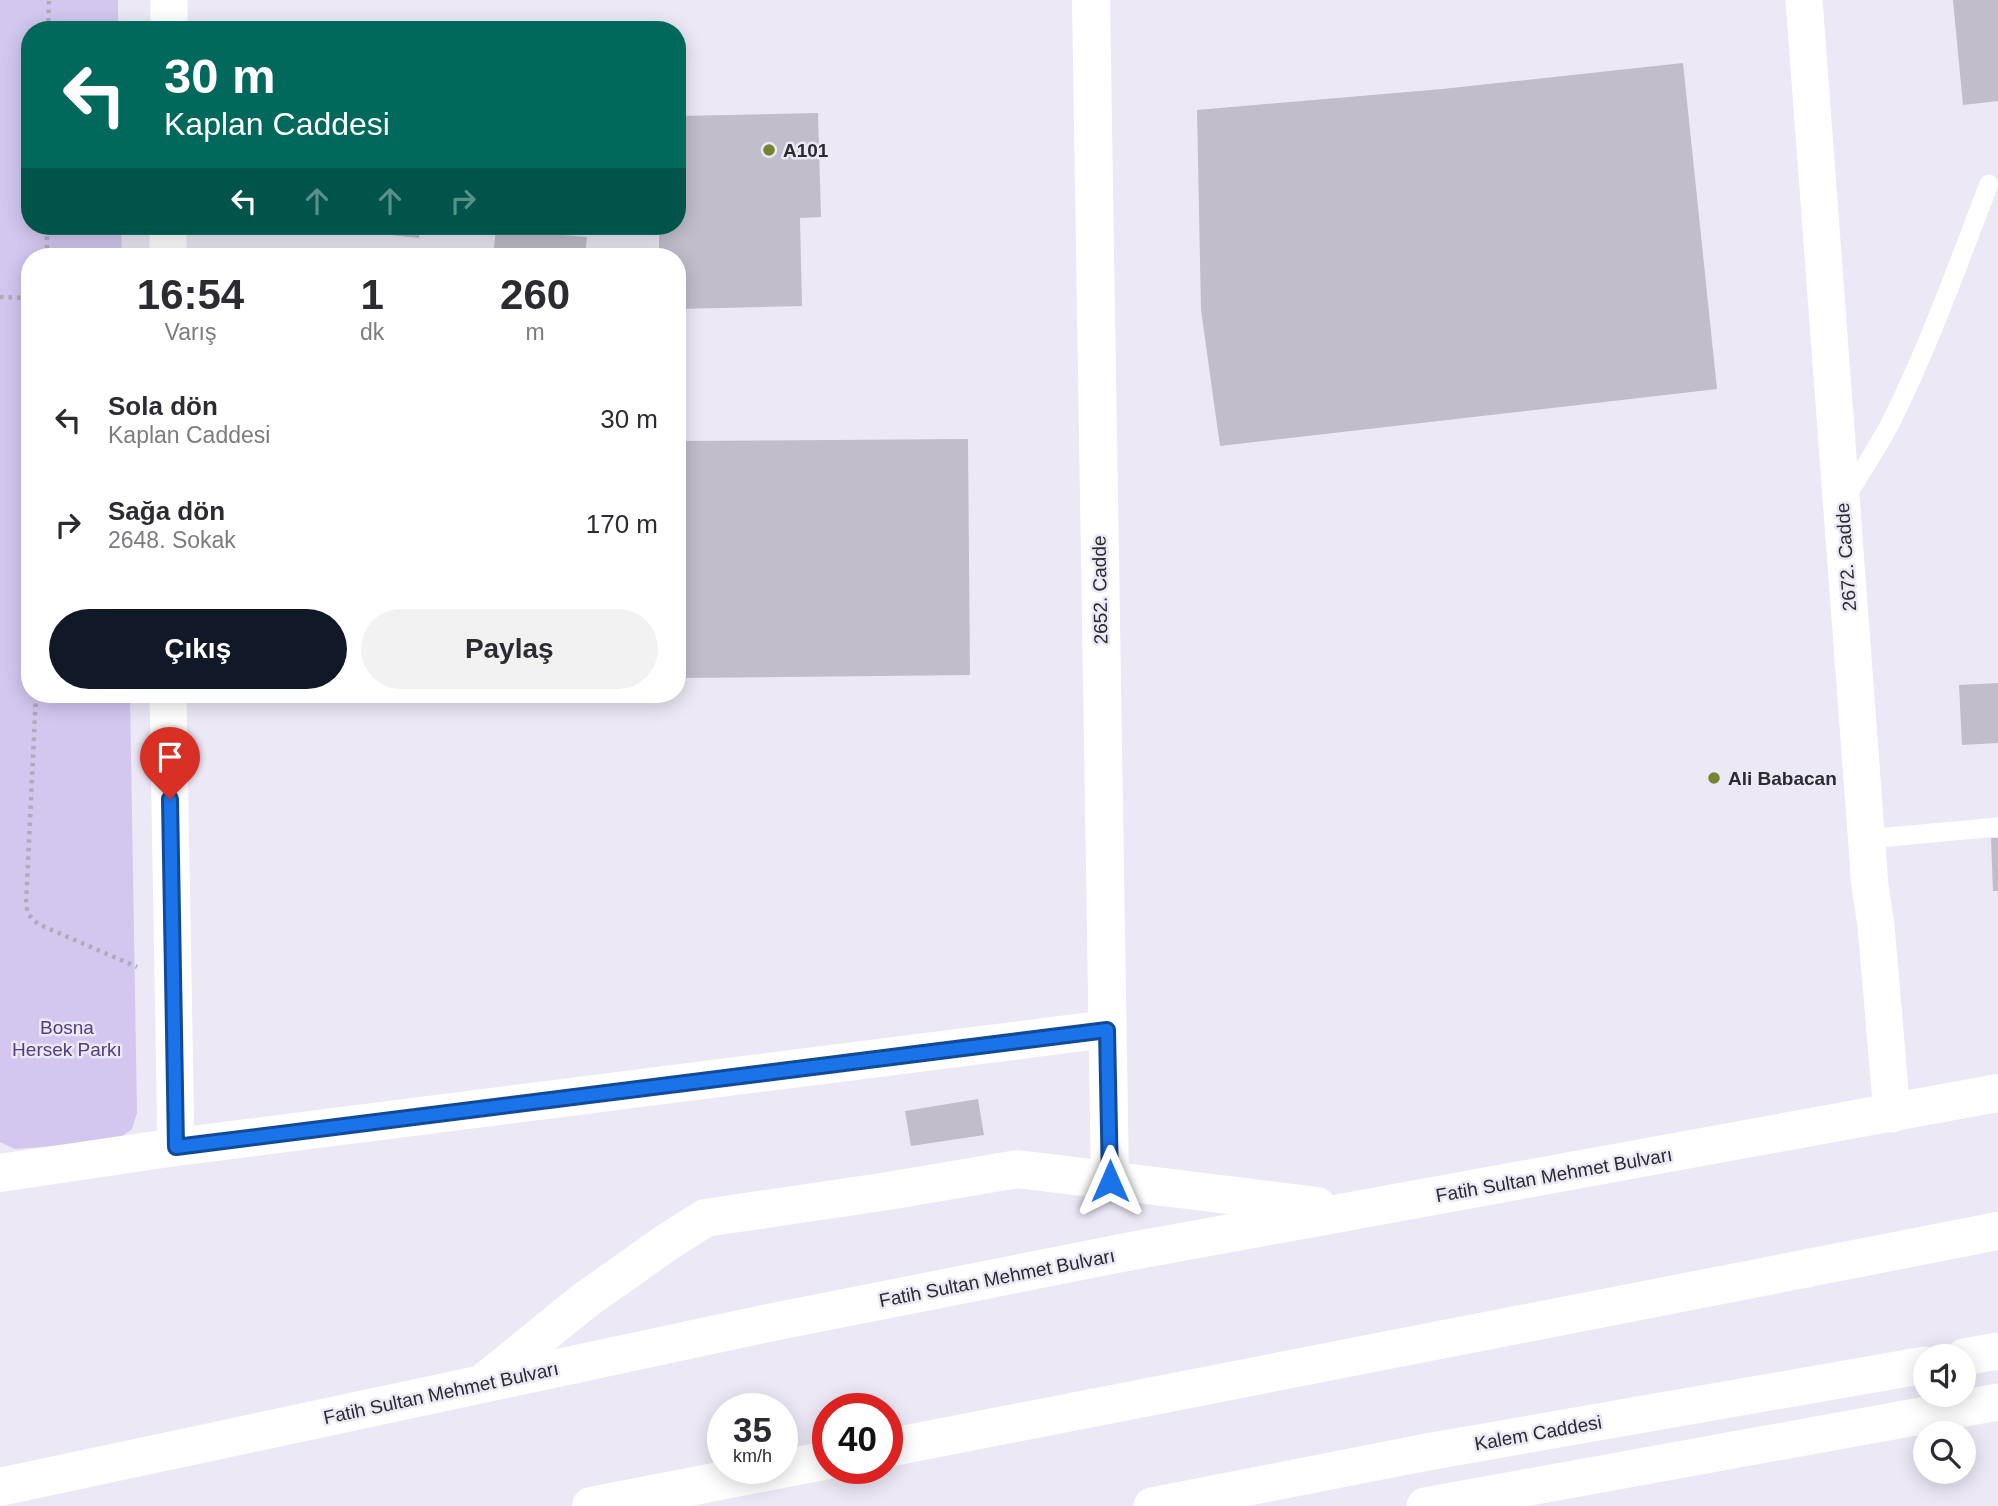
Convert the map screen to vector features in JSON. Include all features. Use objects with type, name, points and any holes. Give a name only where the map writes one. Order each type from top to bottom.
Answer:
[{"type":"main road","name":"2652. Cadde","points":[[1091,0],[1110,1181]]},
{"type":"main road","points":[[0,1173],[176,1147],[1107,1030]]},
{"type":"main road","name":"Fatih Sultan Mehmet Bulvarı","points":[[0,1487],[773,1322],[1132,1251],[1998,1093]]},
{"type":"main road","points":[[482,1384],[584,1301],[666,1242],[705,1218],[1018,1169],[1354,1211]]},
{"type":"main road","points":[[903,1445],[1998,1231]]},
{"type":"main road","points":[[591,1506],[812,1463]]},
{"type":"street","points":[[169,0],[169,21]]},
{"type":"street","name":"2672. Cadde","points":[[1804,0],[1867,839],[1892,1114]]},
{"type":"street","points":[[168,703],[176,1147]]},
{"type":"street","points":[[1976,1355],[1998,1351]]},
{"type":"street","name":"Kalem Caddesi","points":[[1152,1506],[1210,1501],[1427,1452],[1913,1366]]},
{"type":"street","points":[[1425,1506],[1998,1402]]},
{"type":"lane","points":[[1842,504],[1900,404],[1989,184]]},
{"type":"lane","points":[[1867,839],[1998,827]]},
{"type":"path","points":[[48,0],[48,21]]},
{"type":"path","points":[[0,297],[21,298]]},
{"type":"path","points":[[36,703],[26,903],[28,914],[38,924],[173,983]]},
{"type":"green space","name":"Bosna Hersek Parkı","points":[[0,0],[118,0],[118,21],[21,21],[21,235],[121,235],[122,248],[21,248],[21,703],[130,703],[137,1113],[132,1129],[116,1141],[15,1149],[0,1142]]},
{"type":"building","points":[[1953,0],[1998,0],[1998,101],[1963,105]]},
{"type":"building","points":[[1683,63],[1717,389],[1220,446],[1201,310],[1197,110],[1442,89]]},
{"type":"building","points":[[818,113],[821,217],[800,218],[802,306],[686,309],[686,248],[659,248],[659,235],[686,235],[686,116]]},
{"type":"building","points":[[390,235],[419,235],[419,238]]},
{"type":"building","points":[[495,235],[587,237],[586,248],[494,248]]},
{"type":"building","points":[[968,439],[970,675],[686,678],[686,441]]},
{"type":"building","points":[[1998,683],[1998,743],[1962,745],[1959,685]]},
{"type":"building","points":[[1991,838],[1998,838],[1998,891],[1993,891]]},
{"type":"building","points":[[978,1099],[984,1135],[911,1146],[905,1111]]},
{"type":"place","name":"A101","points":[[769,150]]},
{"type":"place","name":"Ali Babacan","points":[[1714,778]]},
{"type":"route","points":[[170,799],[176,1147],[1107,1030],[1110,1181]]}]
